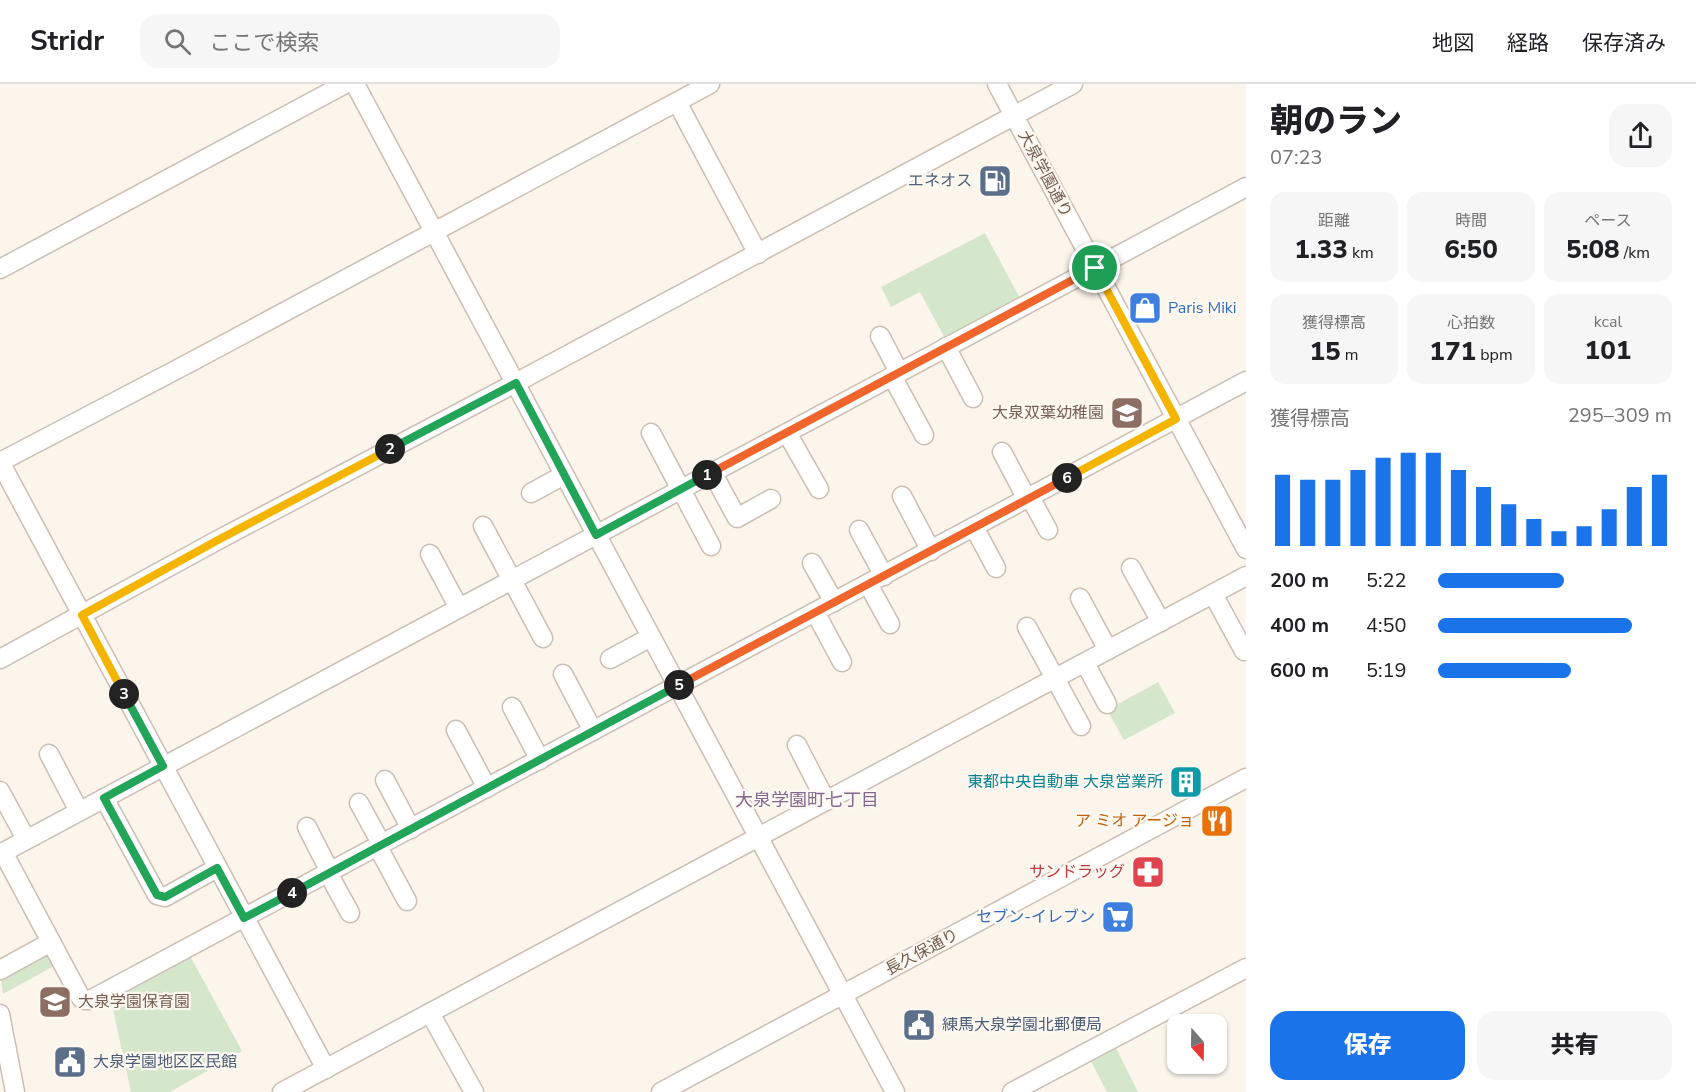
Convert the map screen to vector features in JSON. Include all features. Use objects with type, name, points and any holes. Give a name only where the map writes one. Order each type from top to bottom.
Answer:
[{"type":"street","points":[[0,269],[345,84]]},
{"type":"street","points":[[355,84],[895,1092]]},
{"type":"street","points":[[326,1069],[0,462],[710,84]]},
{"type":"street","name":"大泉学園通り","points":[[997,84],[1246,549]]},
{"type":"street","points":[[0,659],[1073,84]]},
{"type":"street","points":[[677,102],[758,254]]},
{"type":"street","points":[[1246,187],[1,853],[81,998],[90,1000],[1246,381]]},
{"type":"street","points":[[880,336],[924,435]]},
{"type":"street","points":[[946,347],[973,398]]},
{"type":"street","points":[[651,432],[711,546]]},
{"type":"street","points":[[787,433],[819,489]]},
{"type":"street","points":[[1002,452],[1048,530]]},
{"type":"street","points":[[712,472],[737,518],[771,500]]},
{"type":"street","points":[[531,494],[564,475]]},
{"type":"street","points":[[902,496],[931,551]]},
{"type":"street","points":[[483,526],[543,638]]},
{"type":"street","points":[[974,527],[996,568]]},
{"type":"street","points":[[859,530],[890,624]]},
{"type":"street","points":[[430,555],[459,608]]},
{"type":"street","points":[[812,563],[834,602]]},
{"type":"street","points":[[1131,568],[1161,622]]},
{"type":"street","points":[[282,1092],[1246,576]]},
{"type":"street","points":[[1213,594],[1244,651]]},
{"type":"street","points":[[1080,598],[1108,650]]},
{"type":"street","points":[[815,612],[842,662]]},
{"type":"street","points":[[1028,627],[1081,726]]},
{"type":"street","points":[[610,659],[651,637]]},
{"type":"street","points":[[1085,663],[1107,704]]},
{"type":"street","points":[[563,674],[593,731]]},
{"type":"street","points":[[512,707],[540,760]]},
{"type":"street","points":[[456,730],[487,788]]},
{"type":"street","points":[[797,745],[826,801]]},
{"type":"street","points":[[49,754],[79,811]]},
{"type":"street","name":"長久保通り","points":[[661,1092],[1246,778]]},
{"type":"street","points":[[385,780],[411,829]]},
{"type":"street","points":[[0,791],[26,840]]},
{"type":"street","points":[[104,798],[157,895],[165,897],[217,868]]},
{"type":"street","points":[[359,803],[407,902]]},
{"type":"street","points":[[307,827],[350,913]]},
{"type":"street","points":[[0,970],[51,942]]},
{"type":"street","points":[[1012,1092],[1246,968]]},
{"type":"street","points":[[430,1013],[474,1092]]},
{"type":"street","points":[[0,1014],[15,1092]]},
{"type":"green space","points":[[985,233],[1023,304],[948,344],[920,292],[891,307],[881,287]]},
{"type":"green space","points":[[1158,682],[1175,713],[1124,740],[1107,710]]},
{"type":"green space","points":[[40,954],[49,957],[54,966],[3,994],[1,980],[4,973]]},
{"type":"green space","points":[[189,954],[242,1051],[170,1092],[131,1092],[110,996]]},
{"type":"green space","points":[[1116,1048],[1138,1092],[1107,1092],[1091,1061]]},
{"type":"place","name":"エネオス","points":[[995,181]]},
{"type":"place","name":"Paris Miki","points":[[1145,308]]},
{"type":"place","name":"大泉双葉幼稚園","points":[[1127,413]]},
{"type":"place","name":"東都中央自動車 大泉営業所","points":[[1186,782]]},
{"type":"place","name":"ア ミオ アージョ","points":[[1217,821]]},
{"type":"place","name":"サンドラッグ","points":[[1148,872]]},
{"type":"place","name":"セブン-イレブン","points":[[1118,917]]},
{"type":"place","name":"大泉学園保育園","points":[[55,1002]]},
{"type":"place","name":"練馬大泉学園北郵便局","points":[[919,1025]]},
{"type":"place","name":"大泉学園地区区民館","points":[[70,1062]]},
{"type":"district","name":"大泉学園町七丁目","points":[[807,800]]},
{"type":"route","points":[[1095,268],[1176,419],[244,918],[217,868],[165,897],[157,895],[104,798],[163,766],[82,615],[218,540],[516,383],[596,535],[1095,268]]}]
